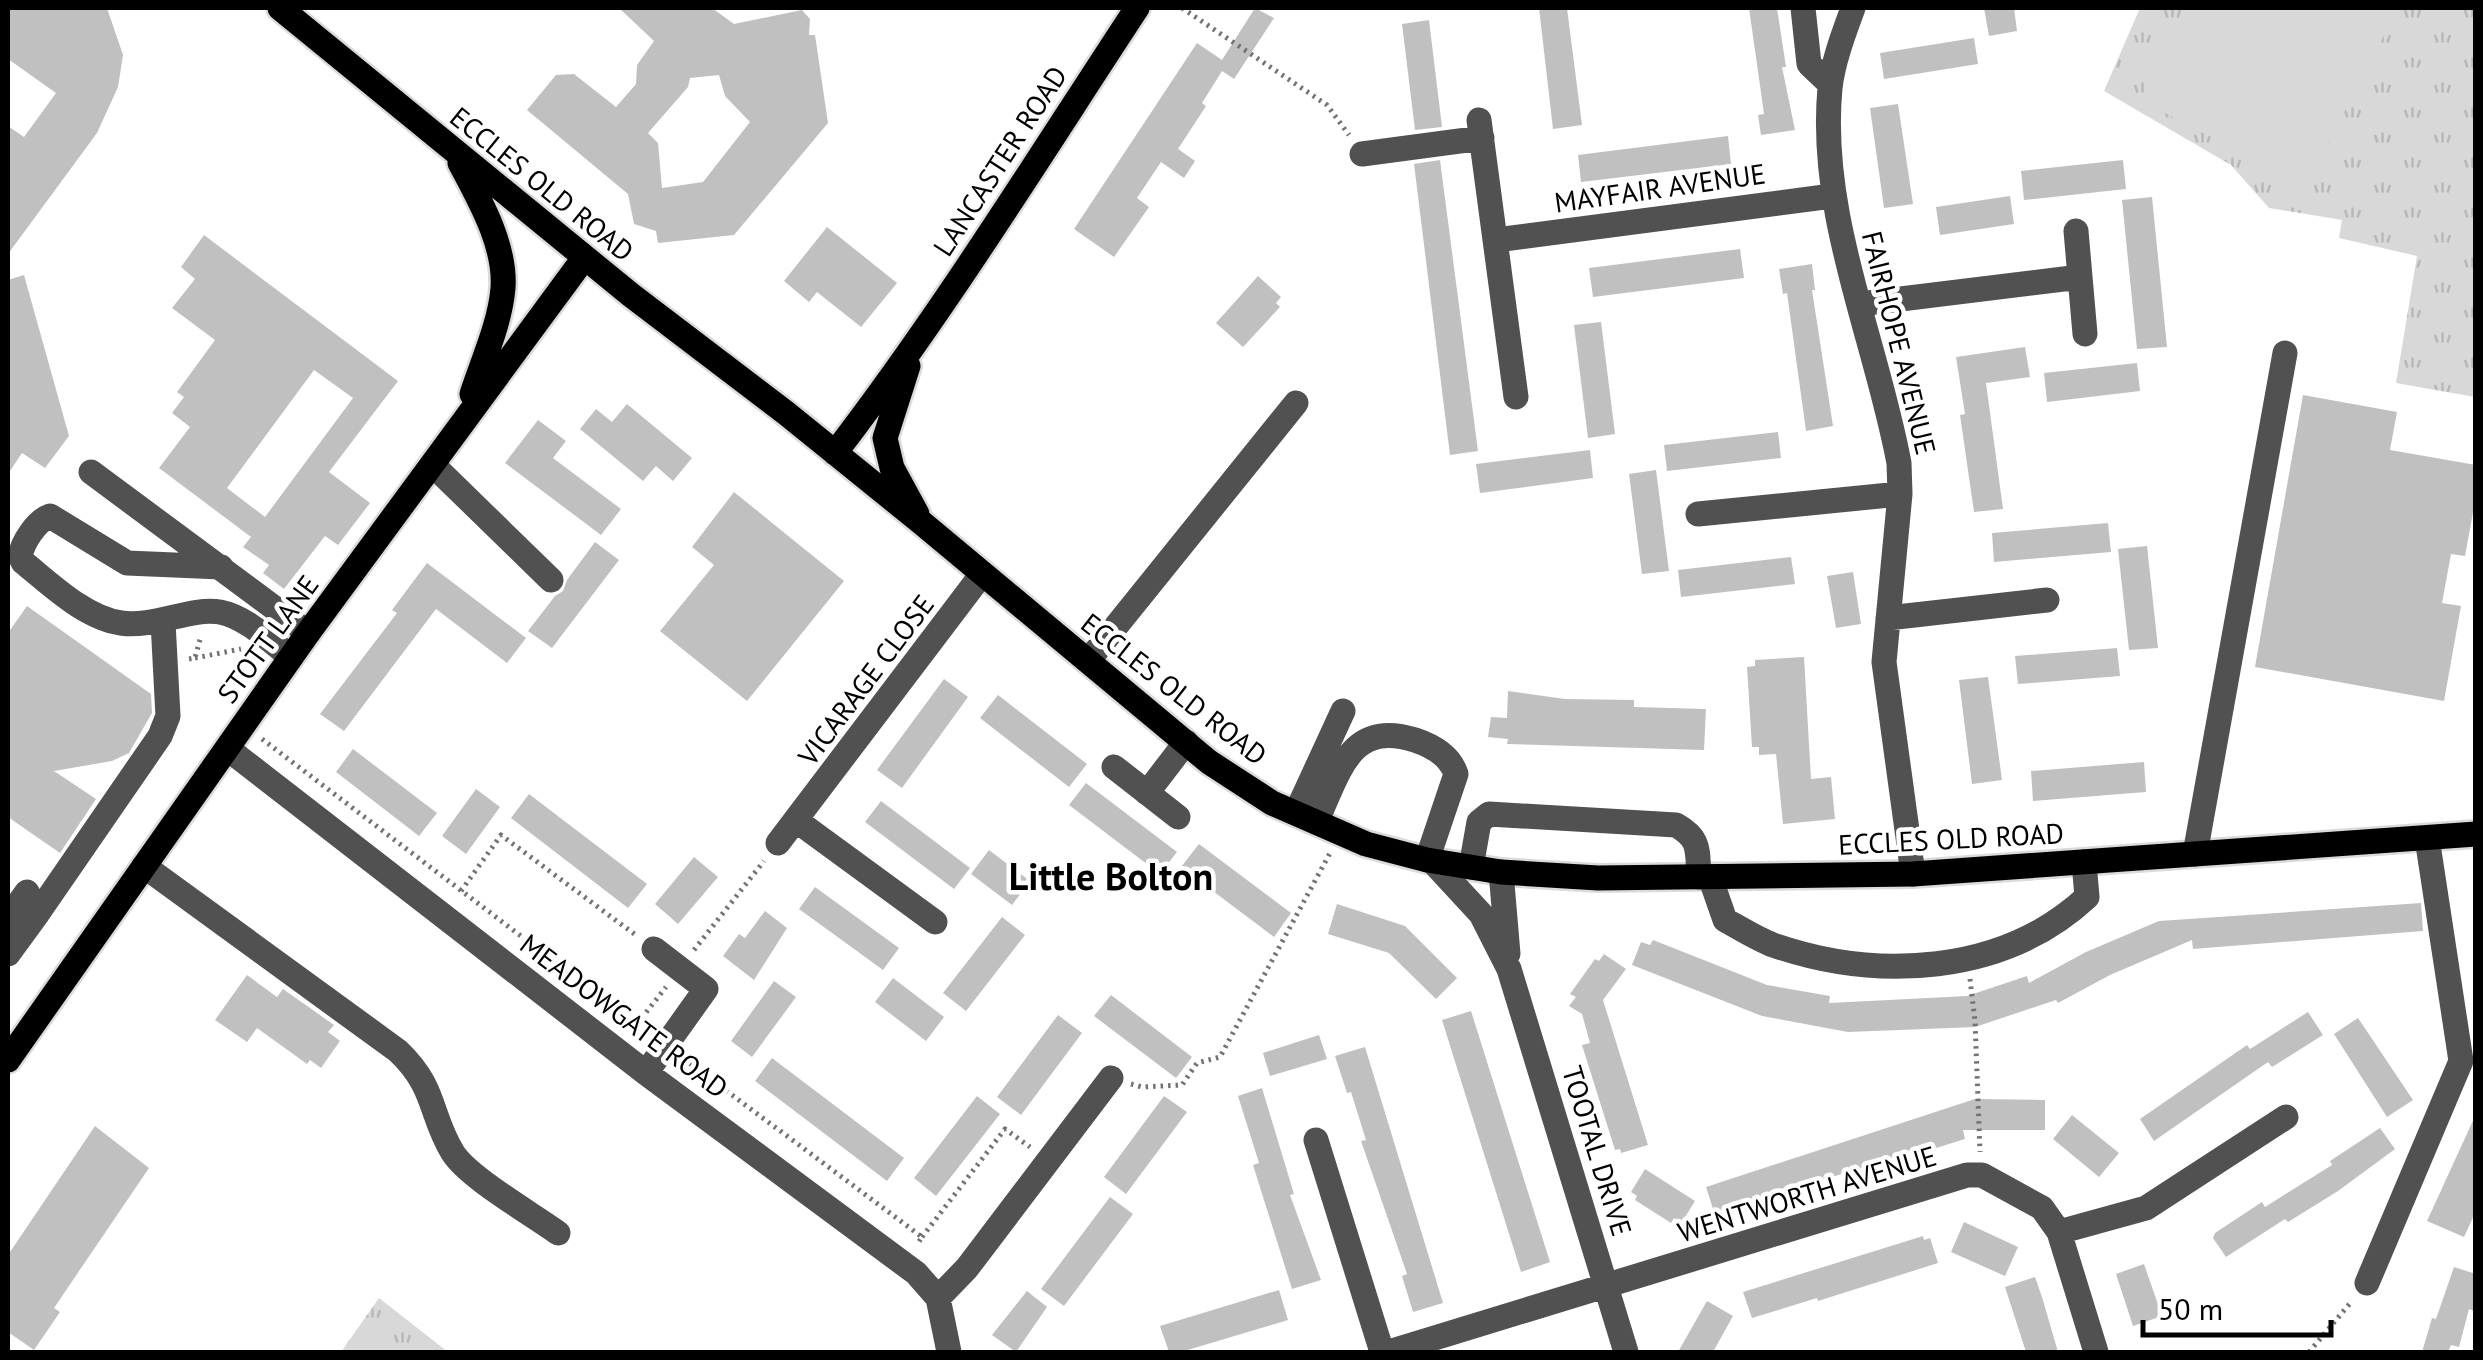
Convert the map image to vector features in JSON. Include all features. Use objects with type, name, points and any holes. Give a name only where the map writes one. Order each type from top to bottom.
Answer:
[{"type":"main road","name":"ECCLES OLD ROAD","points":[[280,8],[584,258],[922,523],[1209,762],[1272,803],[1366,844],[1502,872],[1598,878],[1914,874],[2476,834]]},
{"type":"main road","name":"LANCASTER ROAD","points":[[835,453],[912,347],[1137,8]]},
{"type":"main road","points":[[453,150],[485,210],[503,284],[491,338],[462,423]]},
{"type":"main road","name":"STOTT LANE","points":[[8,1060],[308,633],[584,258]]},
{"type":"main road","name":"LANCASTER ROAD","points":[[912,347],[902,392],[884,438],[892,468],[922,523]]},
{"type":"street","points":[[1802,8],[1809,64],[1830,84]]},
{"type":"street","name":"FAIRHOPE AVENUE","points":[[1853,8],[1830,84],[1832,196],[1899,462],[1900,494],[1884,662],[1914,874]]},
{"type":"street","points":[[1362,154],[1481,129],[1516,396]]},
{"type":"street","name":"MAYFAIR AVENUE","points":[[1496,240],[1832,196]]},
{"type":"street","points":[[2076,231],[2085,334]]},
{"type":"street","points":[[1860,304],[2080,277]]},
{"type":"street","points":[[2195,854],[2285,353]]},
{"type":"street","points":[[1088,661],[1296,403]]},
{"type":"street","points":[[433,465],[551,580]]},
{"type":"street","points":[[91,472],[308,633]]},
{"type":"street","points":[[1698,514],[1900,494]]},
{"type":"street","points":[[221,567],[127,562],[50,516],[43,519],[22,546],[20,556],[84,608],[119,623],[163,622],[218,611],[239,618],[291,657]]},
{"type":"street","name":"VICARAGE CLOSE","points":[[778,842],[982,574]]},
{"type":"street","points":[[1888,618],[2047,600]]},
{"type":"street","points":[[8,954],[160,736],[168,716],[163,622]]},
{"type":"street","points":[[1306,818],[1343,711]]},
{"type":"street","points":[[1306,818],[1360,741],[1390,733],[1420,742],[1441,752],[1456,774],[1430,860]]},
{"type":"street","points":[[1148,793],[1186,742]]},
{"type":"street","name":"MEADOWGATE ROAD","points":[[228,749],[646,1073],[916,1273],[938,1298]]},
{"type":"street","points":[[1114,766],[1178,818]]},
{"type":"street","points":[[1470,867],[1479,822],[1489,814],[1676,825],[1690,834],[1697,846],[1704,876],[1725,920],[1771,944],[1838,962],[1904,967],[1992,954],[2066,917],[2087,897],[2084,862]]},
{"type":"street","points":[[797,821],[935,922]]},
{"type":"street","points":[[2366,1283],[2461,1061],[2427,838]]},
{"type":"street","name":"TOOTAL DRIVE","points":[[1430,860],[1480,914],[1509,969],[1626,1352]]},
{"type":"street","points":[[144,866],[398,1051],[425,1082],[453,1154],[558,1233]]},
{"type":"street","name":"TOOTAL DRIVE","points":[[1502,872],[1509,969]]},
{"type":"street","points":[[8,918],[27,892],[38,913]]},
{"type":"street","points":[[646,1073],[706,989],[654,949]]},
{"type":"street","points":[[949,1352],[938,1298],[966,1268],[1111,1078]]},
{"type":"street","points":[[2060,1232],[2146,1208],[2286,1117]]},
{"type":"street","points":[[1316,1140],[1386,1352]]},
{"type":"street","name":"WENTWORTH AVENUE","points":[[1386,1352],[1608,1288],[1967,1175],[1982,1175],[2042,1208],[2060,1232],[2096,1352]]},
{"type":"path","points":[[1182,8],[1328,104],[1362,154]]},
{"type":"path","points":[[195,658],[204,612]]},
{"type":"path","points":[[166,661],[247,648]]},
{"type":"path","points":[[244,725],[922,1237]]},
{"type":"path","points":[[1111,1078],[1142,1087],[1182,1085],[1197,1063],[1220,1057],[1304,907],[1340,832]]},
{"type":"path","points":[[461,890],[502,835],[654,949]]},
{"type":"path","points":[[637,1024],[778,842]]},
{"type":"path","points":[[1966,960],[1975,1021],[1982,1175]]},
{"type":"path","points":[[902,1264],[1005,1129],[1048,1160]]},
{"type":"path","points":[[2309,1352],[2366,1283]]},
{"type":"green space","points":[[2140,8],[2475,8],[2475,397],[2396,383],[2417,256],[2339,238],[2342,220],[2269,208],[2231,165],[2104,91]]},
{"type":"green space","points":[[2187,8],[2398,8],[2306,186],[2140,100]]},
{"type":"green space","points":[[379,1298],[448,1352],[341,1352]]},
{"type":"building","points":[[8,8],[107,8],[123,55],[118,87],[97,133],[8,254],[8,126],[24,137],[56,93],[8,59]]},
{"type":"building","points":[[619,8],[712,8],[734,24],[802,10],[810,19],[809,35],[815,35],[828,123],[734,235],[658,243],[656,231],[634,224],[628,194],[527,110],[556,75],[574,74],[616,107],[636,84],[637,65],[654,41]],"holes":[[[719,75],[725,96],[750,122],[703,182],[662,188],[658,143],[648,133],[688,87],[690,78]]]},
{"type":"building","points":[[1255,8],[1274,18],[1234,79],[1222,71],[1202,103],[1206,106],[1178,149],[1195,161],[1184,178],[1161,162],[1137,198],[1149,207],[1114,257],[1074,229],[1197,43],[1222,60]]},
{"type":"building","points":[[1539,8],[1567,8],[1582,125],[1553,129]]},
{"type":"building","points":[[1749,8],[1777,8],[1786,67],[1782,67],[1795,130],[1761,135],[1758,115],[1764,114]]},
{"type":"building","points":[[1984,8],[2014,8],[2017,31],[1989,36]]},
{"type":"building","points":[[1429,20],[1442,127],[1415,130],[1402,24]]},
{"type":"building","points":[[1974,38],[1978,64],[1884,79],[1880,53]]},
{"type":"building","points":[[1898,104],[1913,204],[1884,208],[1870,108]]},
{"type":"building","points":[[1728,136],[1731,164],[1581,182],[1578,155]]},
{"type":"building","points":[[1440,160],[1478,451],[1450,455],[1414,164]]},
{"type":"building","points":[[2123,160],[2126,189],[2024,200],[2021,171]]},
{"type":"building","points":[[2010,196],[2014,224],[1940,235],[1936,207]]},
{"type":"building","points":[[2152,197],[2167,347],[2137,349],[2122,200]]},
{"type":"building","points":[[827,227],[897,283],[861,327],[817,292],[809,302],[784,281]]},
{"type":"building","points":[[204,235],[398,381],[329,472],[370,503],[338,545],[325,536],[284,589],[263,573],[269,565],[243,547],[251,537],[159,468],[190,427],[172,413],[184,397],[177,392],[215,340],[172,308],[195,279],[181,267]],"holes":[[[314,370],[353,398],[265,517],[227,488]]]},
{"type":"building","points":[[1740,249],[1744,278],[1593,297],[1589,268]]},
{"type":"building","points":[[1812,264],[1812,290],[1833,426],[1806,431],[1787,293],[1783,294],[1779,269]]},
{"type":"building","points":[[24,275],[69,436],[45,468],[22,453],[8,474],[8,280]]},
{"type":"building","points":[[1258,276],[1281,297],[1276,303],[1280,307],[1243,347],[1216,323]]},
{"type":"building","points":[[1601,322],[1615,434],[1588,438],[1574,325]]},
{"type":"building","points":[[2025,347],[2030,377],[1986,383],[2003,509],[1974,512],[1956,357]]},
{"type":"building","points":[[2137,363],[2140,391],[2047,402],[2044,373]]},
{"type":"building","points":[[2303,395],[2397,412],[2390,450],[2476,465],[2476,496],[2465,556],[2451,554],[2442,603],[2461,606],[2444,701],[2255,667]]},
{"type":"building","points":[[627,404],[692,458],[673,481],[656,466],[643,481],[580,429],[596,409],[612,422]]},
{"type":"building","points":[[538,420],[566,441],[553,458],[621,509],[601,535],[505,463]]},
{"type":"building","points":[[1778,432],[1781,458],[1667,471],[1664,445]]},
{"type":"building","points":[[1590,450],[1593,478],[1480,493],[1476,464]]},
{"type":"building","points":[[1656,470],[1669,571],[1642,574],[1629,474]]},
{"type":"building","points":[[734,492],[844,581],[747,701],[660,631],[714,565],[692,547]]},
{"type":"building","points":[[2108,523],[2111,552],[1994,562],[1992,533]]},
{"type":"building","points":[[595,542],[619,560],[552,648],[528,631],[563,591]]},
{"type":"building","points":[[2147,546],[2158,648],[2129,650],[2118,549]]},
{"type":"building","points":[[1791,557],[1795,584],[1681,597],[1678,570]]},
{"type":"building","points":[[427,563],[526,638],[507,663],[436,609],[344,731],[320,714],[397,613],[392,610]]},
{"type":"building","points":[[1853,572],[1861,624],[1836,628],[1827,576]]},
{"type":"building","points":[[27,606],[151,694],[152,713],[129,753],[112,761],[54,771],[96,799],[60,853],[8,817],[8,633]]},
{"type":"building","points":[[2117,648],[2120,676],[2018,684],[2015,656]]},
{"type":"building","points":[[1804,657],[1811,779],[1831,777],[1835,819],[1783,824],[1776,754],[1759,755],[1759,747],[1752,747],[1747,667],[1755,666],[1755,660]]},
{"type":"building","points":[[1988,677],[2002,780],[1972,784],[1959,680]]},
{"type":"building","points":[[944,679],[968,697],[902,788],[877,770]]},
{"type":"building","points":[[1508,691],[1565,699],[1634,700],[1634,707],[1706,709],[1704,750],[1507,744],[1508,739],[1488,737],[1491,717],[1507,718]]},
{"type":"building","points":[[998,695],[1087,764],[1069,787],[980,718]]},
{"type":"building","points":[[353,749],[437,813],[419,836],[336,772]]},
{"type":"building","points":[[2144,762],[2146,792],[2033,801],[2031,771]]},
{"type":"building","points":[[1086,783],[1177,852],[1160,874],[1069,805]]},
{"type":"building","points":[[476,789],[500,807],[466,854],[442,836]]},
{"type":"building","points":[[529,794],[647,884],[628,908],[511,818]]},
{"type":"building","points":[[881,801],[970,868],[954,889],[865,822]]},
{"type":"building","points":[[1199,844],[1291,913],[1274,937],[1181,867]]},
{"type":"building","points":[[989,850],[1030,881],[1012,905],[971,874]]},
{"type":"building","points":[[694,857],[718,877],[678,924],[655,904]]},
{"type":"building","points":[[815,887],[899,948],[883,970],[799,909]]},
{"type":"building","points":[[2421,903],[2423,931],[2193,949],[2192,940],[2110,975],[2058,1003],[2056,1000],[1975,1027],[1848,1032],[1762,1016],[1632,965],[1641,942],[1650,945],[1653,940],[1767,985],[1830,996],[1829,1003],[1967,996],[2027,976],[2029,983],[2086,952],[2159,921]]},
{"type":"building","points":[[1337,904],[1405,926],[1457,978],[1436,999],[1389,953],[1328,934]]},
{"type":"building","points":[[765,911],[787,928],[754,980],[723,956],[739,934],[745,938]]},
{"type":"building","points":[[1002,917],[1025,935],[966,1011],[943,993]]},
{"type":"building","points":[[1604,954],[1626,969],[1603,1000],[1648,1145],[1621,1153],[1620,1149],[1615,1150],[1582,1045],[1590,1043],[1582,1014],[1569,1006],[1576,997],[1570,994],[1595,959],[1599,961]]},
{"type":"building","points":[[247,975],[277,997],[283,989],[334,1025],[328,1032],[340,1041],[321,1068],[310,1060],[307,1064],[257,1028],[247,1042],[215,1020]]},
{"type":"building","points":[[893,978],[944,1017],[926,1041],[875,1002]]},
{"type":"building","points":[[774,981],[796,997],[752,1057],[731,1041]]},
{"type":"building","points":[[1111,995],[1192,1057],[1176,1078],[1094,1016]]},
{"type":"building","points":[[1471,1011],[1550,1262],[1521,1272],[1442,1020]]},
{"type":"building","points":[[2308,1012],[2323,1035],[2272,1067],[2268,1062],[2154,1141],[2140,1119],[2247,1045],[2250,1049]]},
{"type":"building","points":[[1058,1015],[1082,1033],[1021,1115],[997,1097]]},
{"type":"building","points":[[2358,1018],[2413,1100],[2387,1117],[2334,1034]]},
{"type":"building","points":[[1319,1035],[1327,1059],[1270,1076],[1263,1053]]},
{"type":"building","points":[[1365,1047],[1443,1303],[1413,1312],[1402,1276],[1407,1274],[1361,1141],[1366,1140],[1351,1092],[1347,1093],[1335,1056]]},
{"type":"building","points":[[772,1058],[904,1158],[887,1181],[755,1081]]},
{"type":"building","points":[[1262,1088],[1294,1194],[1290,1195],[1321,1280],[1292,1289],[1253,1165],[1259,1163],[1238,1096]]},
{"type":"building","points":[[977,1096],[1000,1114],[936,1196],[914,1178]]},
{"type":"building","points":[[1164,1096],[1187,1112],[1126,1194],[1104,1177]]},
{"type":"building","points":[[1975,1099],[2045,1100],[2045,1130],[1963,1130],[1965,1139],[1920,1153],[1919,1149],[1715,1215],[1706,1187]]},
{"type":"building","points":[[2476,1114],[2476,1211],[2464,1237],[2427,1221]]},
{"type":"building","points":[[2072,1115],[2119,1153],[2099,1177],[2053,1139]]},
{"type":"building","points":[[95,1126],[149,1168],[54,1308],[60,1312],[34,1350],[8,1332],[8,1255]]},
{"type":"building","points":[[2380,1128],[2395,1149],[2338,1191],[2226,1257],[2213,1238],[2215,1233],[2262,1202],[2265,1207],[2332,1165],[2330,1161]]},
{"type":"building","points":[[1645,1169],[1695,1201],[1682,1222],[1674,1218],[1671,1223],[1635,1200],[1637,1196],[1631,1192]]},
{"type":"building","points":[[1110,1197],[1133,1214],[1064,1306],[1041,1289]]},
{"type":"building","points":[[1964,1222],[2018,1247],[2005,1276],[1951,1252]]},
{"type":"building","points":[[1923,1236],[1924,1240],[1930,1238],[1938,1263],[1752,1318],[1743,1292]]},
{"type":"building","points":[[2144,1264],[2162,1316],[2133,1326],[2116,1274]]},
{"type":"building","points":[[2454,1267],[2476,1274],[2476,1312],[2469,1309],[2459,1347],[2451,1345],[2448,1352],[2422,1352],[2432,1318],[2436,1319]]},
{"type":"building","points":[[2035,1277],[2058,1352],[2026,1352],[2005,1287]]},
{"type":"building","points":[[1279,1290],[1288,1320],[1181,1352],[1169,1352],[1160,1326]]},
{"type":"building","points":[[1027,1291],[1047,1307],[1016,1352],[992,1335]]},
{"type":"building","points":[[1707,1301],[1733,1316],[1713,1352],[1678,1352]]},
{"type":"district","name":"Little Bolton","points":[[1111,877]]}]
